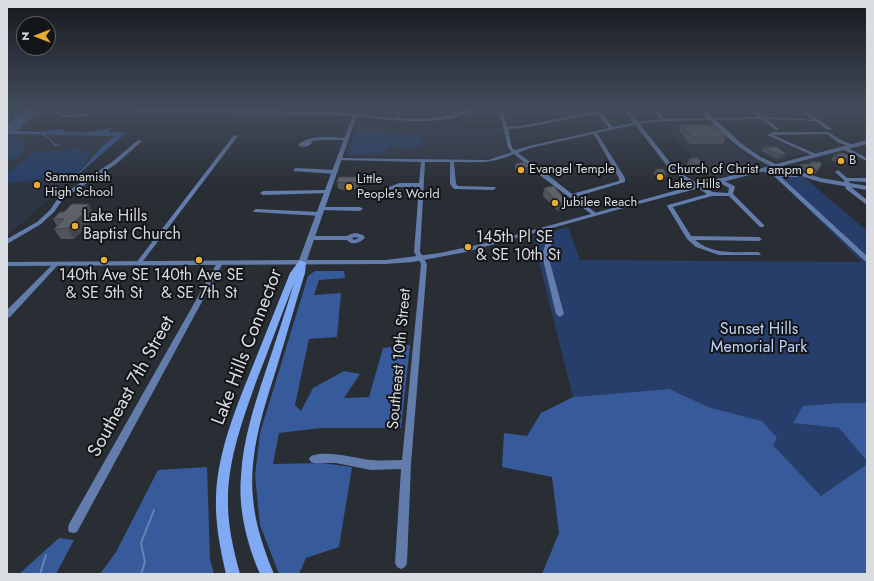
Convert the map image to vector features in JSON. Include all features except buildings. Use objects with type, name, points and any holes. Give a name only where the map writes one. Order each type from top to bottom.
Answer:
[{"type":"main road","name":"Lake Hills Connector","points":[[233,574],[228,560],[221,505],[226,461],[236,422],[294,273],[302,263]]},
{"type":"main road","name":"Lake Hills Connector","points":[[267,574],[262,565],[251,528],[247,507],[246,482],[248,457],[256,420],[301,274],[302,263]]},
{"type":"street","points":[[138,264],[236,136]]},
{"type":"street","points":[[302,263],[347,136]]},
{"type":"street","points":[[508,136],[510,148],[514,152],[594,214]]},
{"type":"street","points":[[339,159],[423,161],[492,160],[529,147],[580,136]]},
{"type":"street","points":[[572,196],[622,182],[622,178],[598,136]]},
{"type":"street","points":[[647,136],[670,166],[680,175],[712,194]]},
{"type":"street","points":[[730,136],[746,150],[778,166],[798,173],[847,182],[867,188]]},
{"type":"street","points":[[771,136],[816,156]]},
{"type":"street","points":[[835,136],[841,142],[853,146]]},
{"type":"street","points":[[308,141],[316,139],[346,139]]},
{"type":"street","points":[[7,242],[39,223],[52,211],[61,198],[114,163],[140,140]]},
{"type":"street","points":[[7,264],[302,263],[383,262],[421,259],[467,251],[544,230],[594,214],[867,142]]},
{"type":"street","points":[[844,148],[867,160]]},
{"type":"street","name":"Southeast 10th Street","points":[[401,563],[406,464],[424,264],[417,252],[423,161]]},
{"type":"street","points":[[452,161],[454,189],[493,188]]},
{"type":"street","points":[[539,172],[565,166]]},
{"type":"street","points":[[296,170],[334,172]]},
{"type":"street","points":[[764,170],[776,175],[867,260]]},
{"type":"street","points":[[838,172],[847,182],[848,188],[867,203]]},
{"type":"street","points":[[776,175],[798,173]]},
{"type":"street","points":[[720,180],[732,188],[730,194],[762,226]]},
{"type":"street","points":[[847,182],[867,180]]},
{"type":"street","points":[[390,188],[400,185],[422,185]]},
{"type":"street","points":[[263,193],[327,192]]},
{"type":"street","points":[[732,195],[712,194],[670,206],[689,238],[698,246],[719,253],[758,254]]},
{"type":"street","points":[[256,211],[321,211],[360,209]]},
{"type":"street","points":[[544,230],[550,239],[545,255],[560,314]]},
{"type":"street","points":[[311,238],[349,238]]},
{"type":"street","points":[[689,238],[759,239]]},
{"type":"street","name":"Southeast 7th Street","points":[[73,528],[220,263]]},
{"type":"street","points":[[7,315],[56,264]]},
{"type":"street","points":[[314,459],[336,459],[371,465],[406,464]]},
{"type":"shaded area","name":"Sammamish High School","points":[[7,136],[122,136],[7,236]]},
{"type":"shaded area","points":[[114,136],[122,136],[73,179]]},
{"type":"shaded area","points":[[351,136],[503,136],[507,152],[500,156],[486,159],[345,157]]},
{"type":"shaded area","points":[[674,136],[725,136],[747,156],[763,164],[710,178]]},
{"type":"shaded area","points":[[769,138],[805,153],[777,161],[743,144]]},
{"type":"shaded area","points":[[315,271],[344,271],[345,278],[319,280],[314,295],[341,293],[337,337],[309,339],[295,405],[301,411],[313,388],[344,371],[360,374],[344,398],[369,397],[383,348],[410,345],[401,428],[321,428],[279,433],[273,464],[321,463],[352,467],[339,547],[306,558],[299,574],[279,574],[260,525],[255,475],[260,433],[308,276]]},
{"type":"shaded area","points":[[669,389],[711,408],[762,421],[777,438],[773,445],[821,496],[867,464],[867,574],[542,574],[559,533],[552,477],[502,467],[504,433],[527,436],[541,413],[573,397]]},
{"type":"shaded area","points":[[867,403],[867,461],[839,428],[793,423],[803,406]]},
{"type":"shaded area","points":[[207,467],[210,559],[214,574],[100,574],[116,552],[158,470]]},
{"type":"shaded area","points":[[59,538],[74,540],[56,574],[19,574]]},
{"type":"green space","points":[[7,136],[22,140],[25,146],[22,152],[13,159],[7,160]]},
{"type":"green space","points":[[354,136],[390,136],[386,154],[348,155]]},
{"type":"green space","points":[[392,136],[415,136],[423,142],[422,147],[389,147]]},
{"type":"green space","points":[[78,149],[88,152],[89,156],[77,174],[7,183],[7,175],[30,153]]},
{"type":"green space","name":"Sunset Hills Memorial Park","points":[[783,171],[805,178],[867,231],[867,403],[842,403],[794,423],[839,428],[867,461],[867,464],[821,496],[773,445],[762,421],[711,408],[669,389],[573,397],[533,237],[568,227],[580,260],[862,262],[775,177],[769,174]]},
{"type":"waterway","points":[[45,136],[55,145],[59,145]]},
{"type":"waterway","points":[[141,574],[145,562],[141,543],[154,510]]},
{"type":"waterway","points":[[40,574],[46,555]]},
{"type":"place","name":"B","points":[[841,161]]},
{"type":"place","name":"Evangel Temple","points":[[521,170]]},
{"type":"place","name":"ampm","points":[[810,171]]},
{"type":"place","name":"Church of Christ Lake Hills","points":[[660,177]]},
{"type":"place","name":"Sammamish High School","points":[[37,185]]},
{"type":"place","name":"Little People's World","points":[[349,187]]},
{"type":"place","name":"Jubilee Reach","points":[[555,203]]},
{"type":"place","name":"Lake Hills Baptist Church","points":[[75,226]]},
{"type":"place","name":"145th Pl SE & SE 10th St","points":[[468,247]]},
{"type":"place","name":"140th Ave SE & SE 5th St","points":[[104,260]]},
{"type":"place","name":"140th Ave SE & SE 7th St","points":[[199,260]]}]
